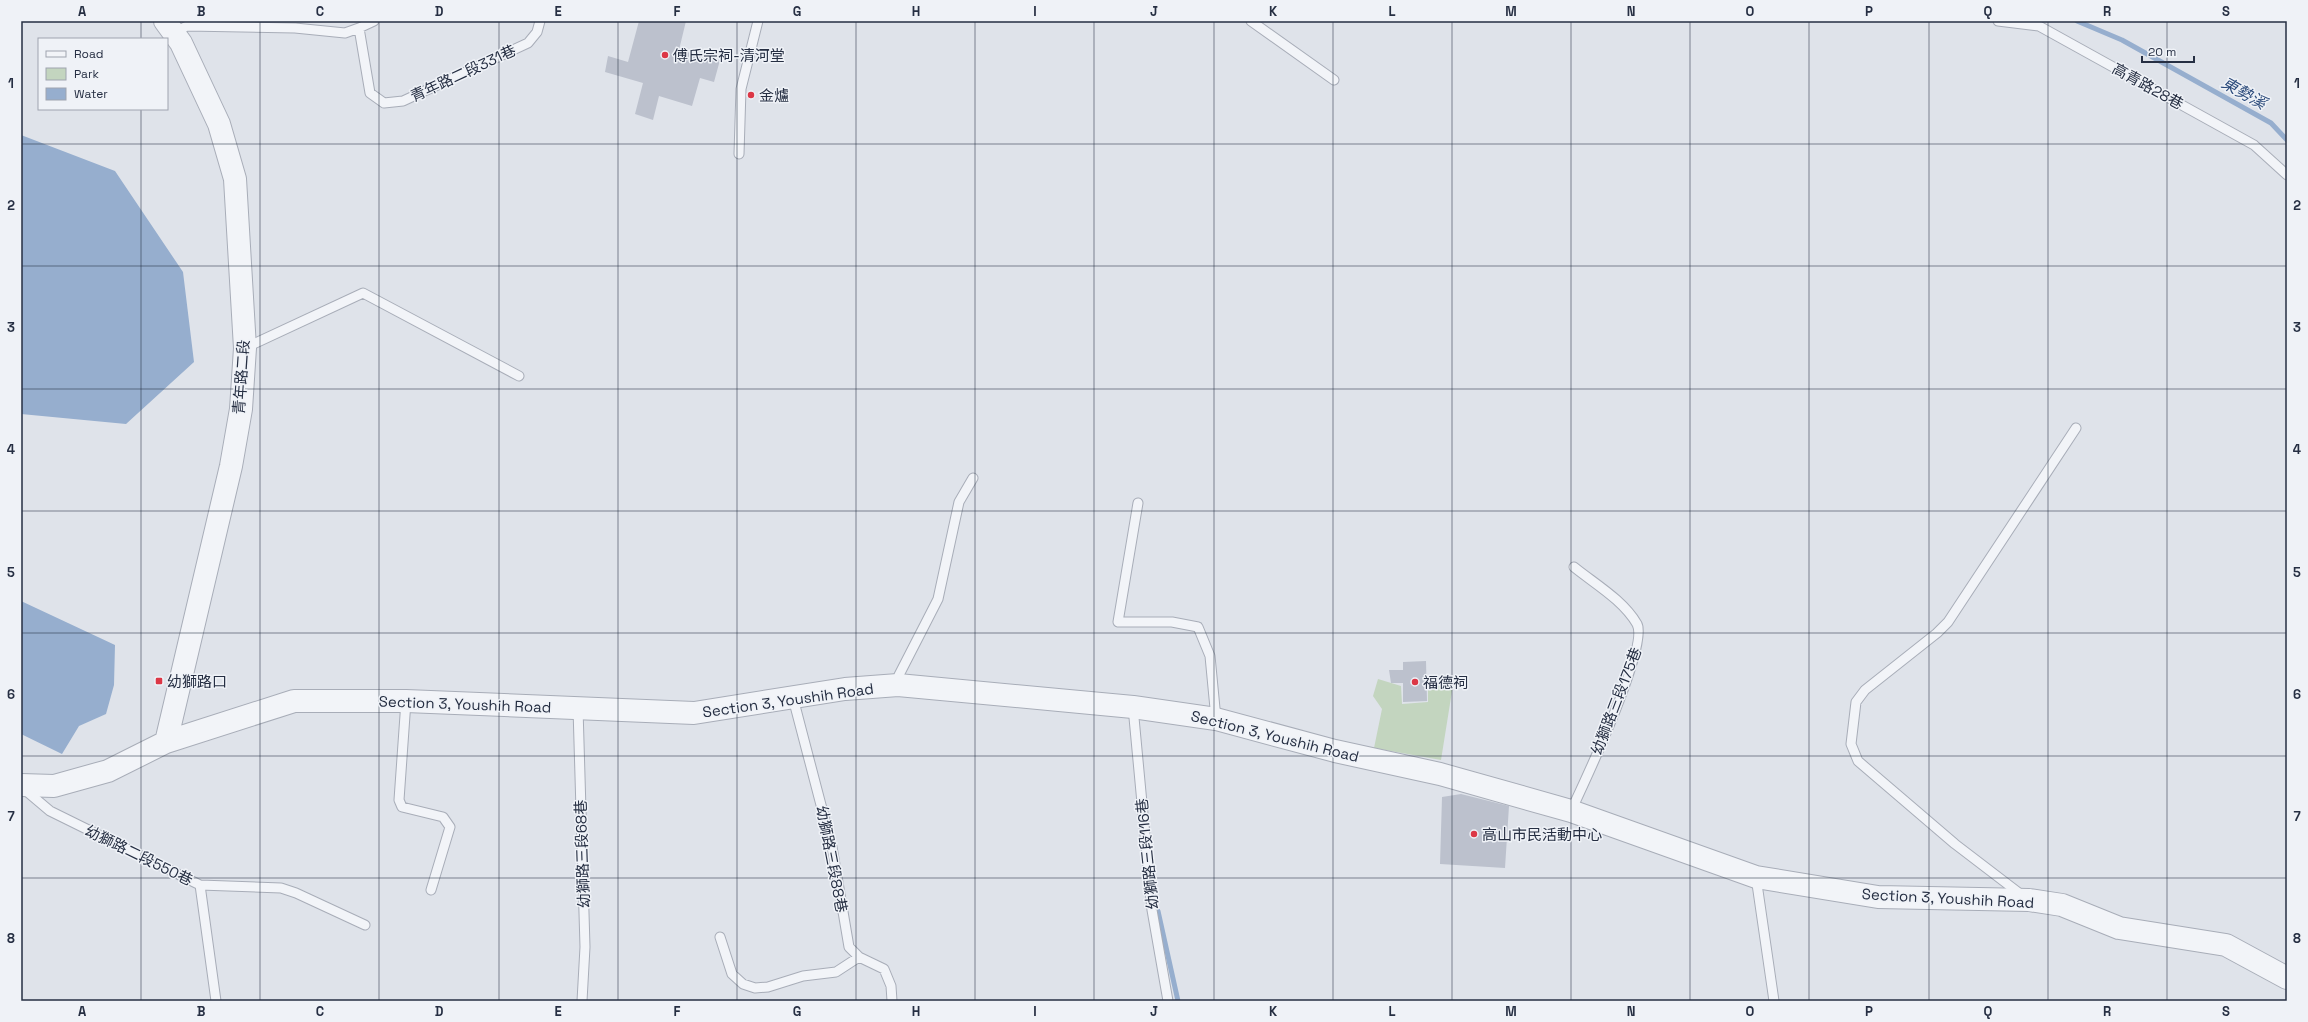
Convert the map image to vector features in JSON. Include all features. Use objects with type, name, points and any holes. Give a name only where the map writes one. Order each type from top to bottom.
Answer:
[{"type":"street","name":"青年路二段","points":[[166,742],[231,466],[241,409],[245,348],[235,179],[219,124],[181,43],[169,27]]},
{"type":"street","name":"Section 3, Youshih Road","points":[[21,786],[54,786],[108,771],[166,742],[294,701],[406,701],[694,713],[845,689],[898,686],[1133,706],[1216,719],[1335,752],[1440,774],[1571,811],[1756,877],[1878,897],[2029,900],[2062,905],[2119,928],[2226,945],[2287,978]]},
{"type":"lane","points":[[169,27],[296,25],[345,33],[374,21]]},
{"type":"lane","name":"青年路二段331巷","points":[[359,28],[370,93],[384,103],[403,102],[528,43],[537,32],[540,21]]},
{"type":"lane","points":[[739,154],[741,89],[758,21]]},
{"type":"lane","points":[[1251,21],[1334,80]]},
{"type":"lane","name":"高青路28巷","points":[[1998,21],[2039,26],[2254,145],[2287,175]]},
{"type":"lane","points":[[245,348],[363,293],[519,376]]},
{"type":"lane","points":[[2029,900],[1955,844],[1858,761],[1851,744],[1856,702],[1865,690],[1937,633],[1948,622],[2076,428]]},
{"type":"lane","points":[[898,686],[899,675],[938,599],[959,502],[973,478]]},
{"type":"lane","points":[[1138,503],[1118,622],[1172,622],[1198,627],[1210,656],[1216,719]]},
{"type":"lane","name":"幼獅路三段175巷","points":[[1571,811],[1616,709],[1639,638],[1638,625],[1617,601],[1574,567]]},
{"type":"lane","name":"幼獅路三段88巷","points":[[794,698],[832,847],[849,947],[858,957]]},
{"type":"lane","points":[[406,701],[399,800],[402,807],[443,817],[450,827],[431,890]]},
{"type":"lane","name":"幼獅路三段116巷","points":[[1133,706],[1152,910],[1168,1001]]},
{"type":"lane","name":"幼獅路三段68巷","points":[[578,707],[585,947],[582,1001]]},
{"type":"lane","name":"幼獅路二段550巷","points":[[21,786],[50,811],[200,885],[216,1001]]},
{"type":"lane","points":[[1756,877],[1774,1001]]},
{"type":"lane","points":[[200,885],[281,888],[296,892],[365,925]]},
{"type":"lane","points":[[720,937],[732,974],[743,984],[755,988],[768,987],[803,976],[836,972],[858,957],[884,969],[890,986],[892,1001]]},
{"type":"green space","points":[[1378,679],[1401,686],[1402,704],[1428,702],[1428,679],[1453,685],[1441,760],[1374,748],[1382,709],[1373,696]]},
{"type":"water","points":[[21,135],[115,171],[183,272],[194,362],[126,424],[21,414]]},
{"type":"water","points":[[21,601],[115,645],[114,685],[106,714],[79,726],[62,754],[21,734]]},
{"type":"building","points":[[639,21],[686,21],[679,50],[720,60],[714,82],[700,78],[692,106],[659,96],[653,120],[635,114],[643,83],[605,72],[608,56],[628,62]]},
{"type":"building","name":"福德祠","points":[[1426,661],[1427,701],[1403,702],[1403,683],[1391,683],[1389,670],[1403,670],[1403,662]]},
{"type":"building","name":"高山市民活動中心","points":[[1461,794],[1509,806],[1505,868],[1440,864],[1442,797]]},
{"type":"waterway","name":"東勢溪","points":[[2077,21],[2122,40],[2271,123],[2287,140]]},
{"type":"waterway","points":[[1158,911],[1178,1001]]},
{"type":"place","name":"傅氏宗祠-清河堂","points":[[665,55]]},
{"type":"place","name":"金爐","points":[[751,95]]},
{"type":"place","name":"幼獅路口","points":[[159,681]]},
{"type":"place","name":"福德祠","points":[[1415,682]]},
{"type":"place","name":"高山市民活動中心","points":[[1474,834]]}]
